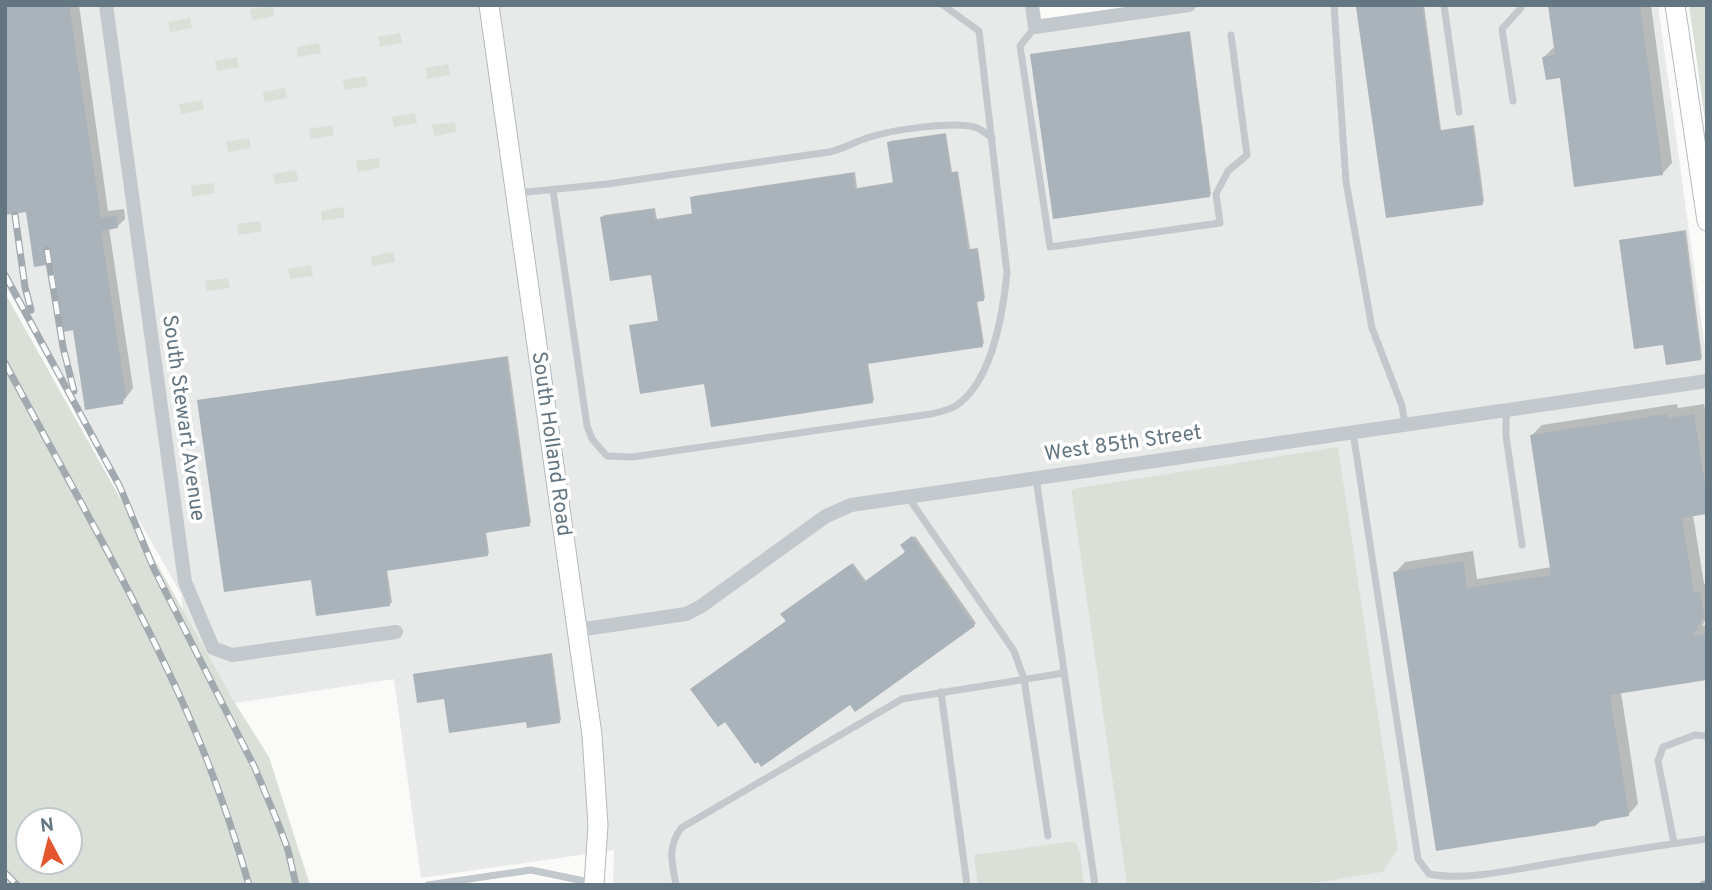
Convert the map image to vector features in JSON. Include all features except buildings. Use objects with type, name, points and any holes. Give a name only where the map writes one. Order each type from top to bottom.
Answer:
[{"type":"main road","name":"South Holland Road","points":[[489,5],[592,735],[598,825],[594,884]]},
{"type":"main road","points":[[1675,5],[1707,221]]},
{"type":"street","name":"South Stewart Avenue","points":[[106,5],[185,582],[214,648],[232,655],[396,632]]},
{"type":"street","points":[[1032,5],[1035,27],[1126,10],[1189,5]]},
{"type":"street","name":"West 85th Street","points":[[578,630],[686,614],[700,607],[826,516],[851,505],[1707,381]]},
{"type":"lane","points":[[553,190],[587,426],[592,439],[607,456],[632,457],[931,414],[954,407],[969,395],[985,367],[1003,308],[1007,273],[979,31],[943,5]]},
{"type":"lane","points":[[1334,5],[1346,182],[1372,328],[1402,406],[1405,425]]},
{"type":"lane","points":[[1444,5],[1459,112]]},
{"type":"lane","points":[[1513,101],[1502,29],[1521,5]]},
{"type":"lane","points":[[1035,27],[1020,46],[1050,247],[1220,223],[1216,194],[1228,171],[1247,155],[1231,35]]},
{"type":"lane","points":[[516,194],[830,152],[870,137],[951,125],[975,127],[992,138]]},
{"type":"lane","points":[[1506,410],[1506,436],[1522,545]]},
{"type":"lane","points":[[1353,432],[1418,859],[1429,874],[1439,876],[1500,872],[1707,839]]},
{"type":"lane","points":[[1036,478],[1095,885]]},
{"type":"lane","points":[[908,497],[1014,651],[1024,679],[1048,836]]},
{"type":"lane","points":[[676,885],[672,841],[681,828],[902,699],[1064,673]]},
{"type":"lane","points":[[941,692],[967,885]]},
{"type":"lane","points":[[1674,843],[1658,761],[1663,747],[1695,736],[1707,736]]},
{"type":"lane","points":[[428,885],[531,870],[594,884]]},
{"type":"shaded area","points":[[5,5],[1025,5],[1028,24],[1156,5],[1658,5],[1707,362],[1707,885],[1301,885],[1383,872],[1398,849],[1337,448],[1071,489],[1127,885],[613,885],[614,850],[421,878],[394,679],[235,703],[183,612],[181,594],[5,285]]},
{"type":"shaded area","points":[[1689,5],[1707,5],[1707,134]]},
{"type":"shaded area","points":[[273,6],[274,16],[252,20],[250,9]]},
{"type":"shaded area","points":[[190,18],[192,28],[170,32],[168,22]]},
{"type":"shaded area","points":[[400,33],[402,43],[380,47],[378,37]]},
{"type":"shaded area","points":[[319,43],[321,53],[298,57],[297,47]]},
{"type":"shaded area","points":[[237,57],[239,67],[217,71],[215,61]]},
{"type":"shaded area","points":[[448,64],[450,75],[427,79],[426,68]]},
{"type":"shaded area","points":[[366,76],[368,86],[345,90],[343,80]]},
{"type":"shaded area","points":[[285,88],[287,98],[264,102],[263,92]]},
{"type":"shaded area","points":[[202,100],[204,110],[181,114],[179,104]]},
{"type":"shaded area","points":[[415,113],[417,123],[394,127],[392,117]]},
{"type":"shaded area","points":[[455,122],[456,132],[434,136],[432,125]]},
{"type":"shaded area","points":[[332,125],[334,135],[311,139],[309,129]]},
{"type":"shaded area","points":[[249,138],[251,148],[228,152],[226,142]]},
{"type":"shaded area","points":[[379,158],[380,168],[358,172],[356,161]]},
{"type":"shaded area","points":[[296,170],[298,181],[275,184],[273,174]]},
{"type":"shaded area","points":[[213,183],[215,193],[192,197],[191,186]]},
{"type":"shaded area","points":[[343,207],[345,217],[322,221],[321,211]]},
{"type":"shaded area","points":[[260,221],[262,231],[239,235],[237,224]]},
{"type":"shaded area","points":[[393,252],[395,262],[372,266],[371,256]]},
{"type":"shaded area","points":[[311,265],[313,276],[290,279],[288,269]]},
{"type":"shaded area","points":[[228,278],[230,288],[207,291],[205,281]]},
{"type":"shaded area","points":[[5,293],[235,703],[269,757],[310,885],[5,885]]},
{"type":"shaded area","points":[[1338,447],[1398,849],[1383,872],[1301,885],[1127,885],[1071,489]]},
{"type":"shaded area","points":[[1075,841],[1080,853],[1084,885],[978,885],[974,855]]},
{"type":"railway","points":[[15,215],[31,310]]},
{"type":"railway","points":[[47,250],[63,347],[74,391]]},
{"type":"railway","points":[[5,275],[120,487],[154,569],[254,766],[288,850],[296,885]]},
{"type":"railway","points":[[5,363],[105,546],[175,686],[218,789],[249,885]]},
{"type":"railway","points":[[5,873],[17,885]]}]
